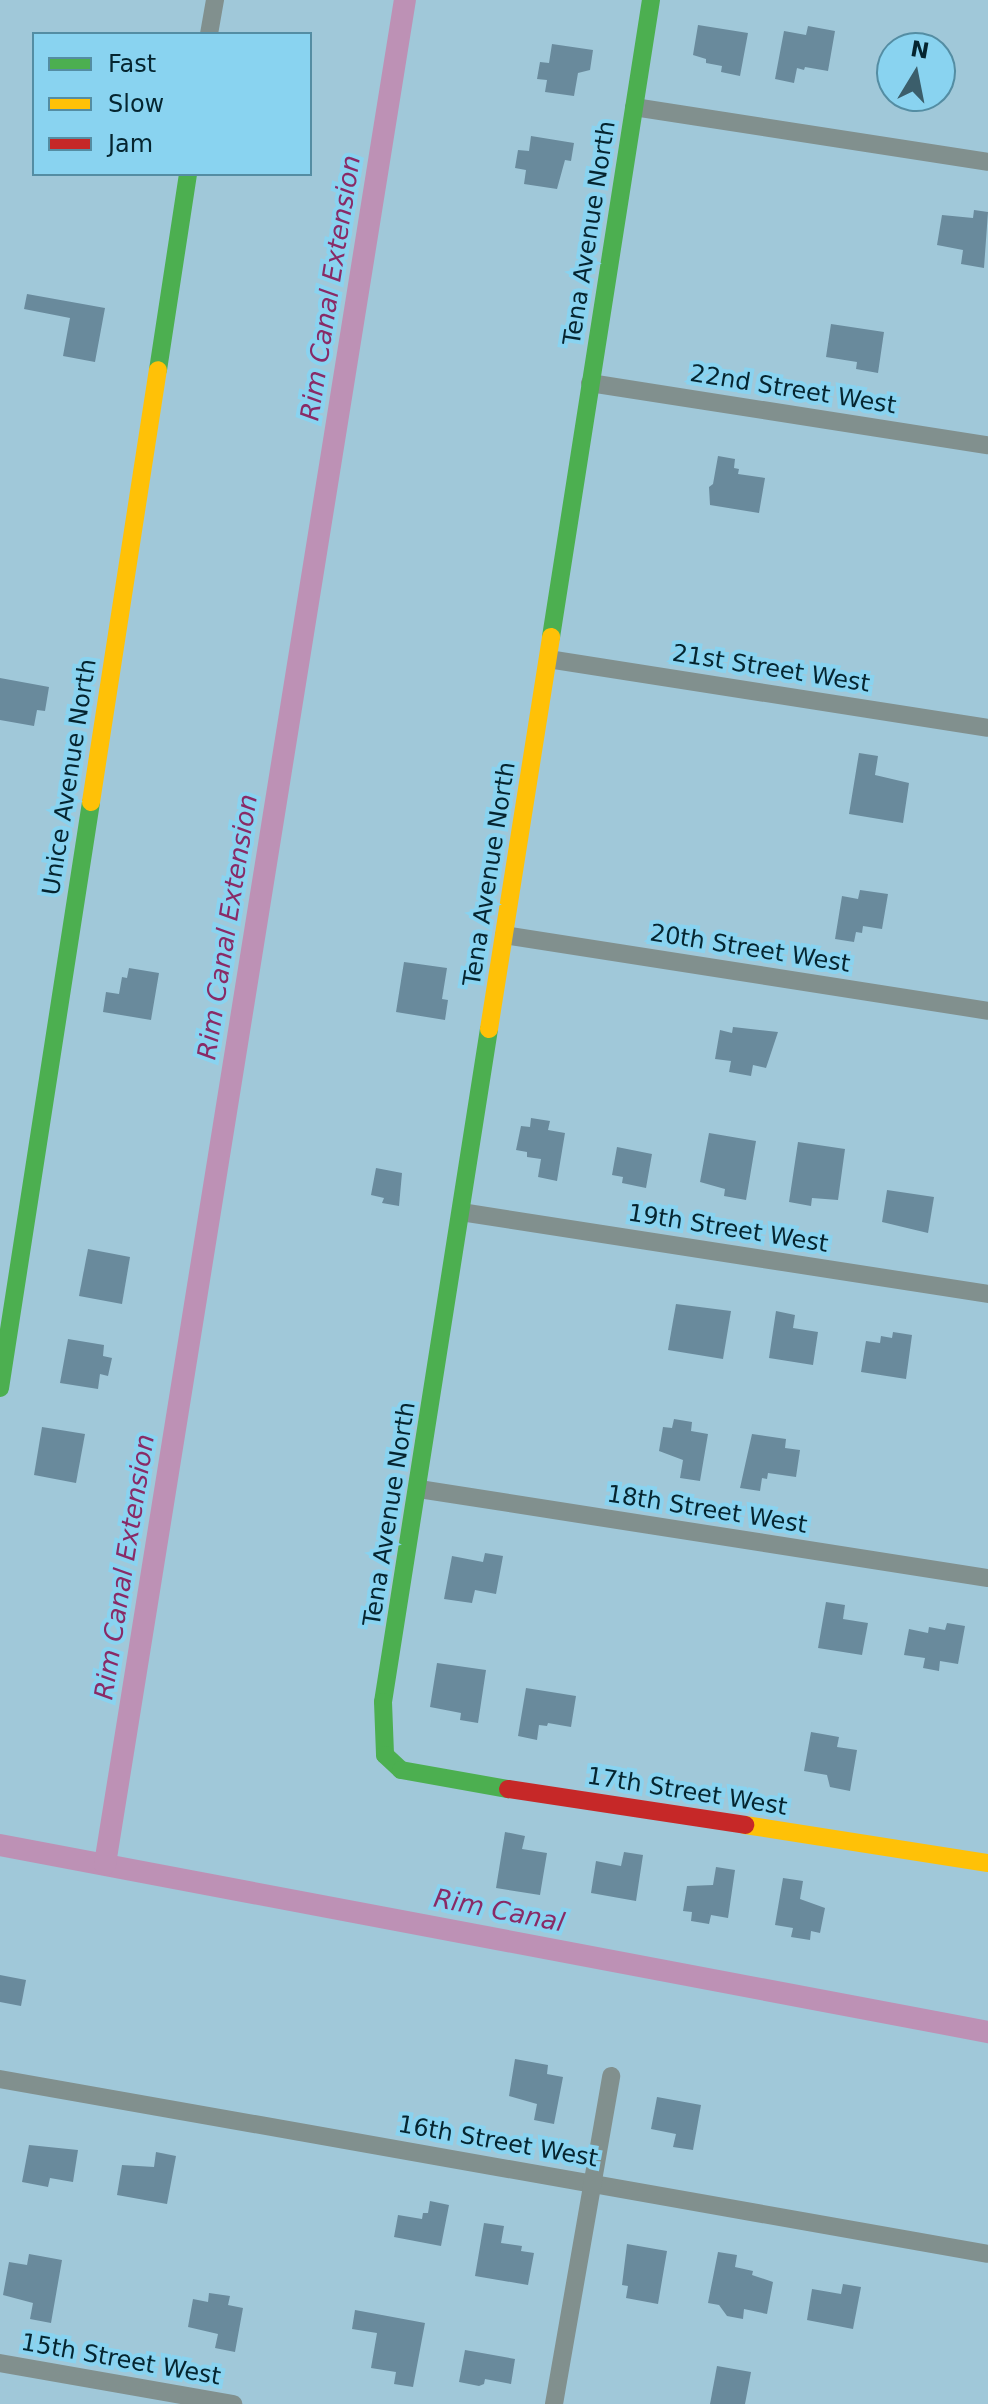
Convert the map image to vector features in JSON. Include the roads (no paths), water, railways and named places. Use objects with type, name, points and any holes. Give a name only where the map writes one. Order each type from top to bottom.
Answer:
[{"type":"street","points":[[209,32],[215,0]]},
{"type":"street","name":"Tena Avenue North","points":[[385,1755],[383,1702],[419,1489],[651,0]]},
{"type":"street","points":[[634,107],[988,162]]},
{"type":"street","name":"Unice Avenue North","points":[[0,1388],[188,176]]},
{"type":"street","name":"22nd Street West","points":[[590,383],[988,445]]},
{"type":"street","name":"21st Street West","points":[[548,659],[988,728]]},
{"type":"street","name":"20th Street West","points":[[504,935],[988,1011]]},
{"type":"street","name":"19th Street West","points":[[461,1212],[988,1294]]},
{"type":"street","name":"18th Street West","points":[[419,1489],[988,1578]]},
{"type":"street","name":"17th Street West","points":[[385,1755],[401,1770],[453,1780],[988,1863]]},
{"type":"street","points":[[554,2404],[611,2076]]},
{"type":"street","name":"16th Street West","points":[[0,2079],[988,2254]]},
{"type":"street","name":"15th Street West","points":[[0,2363],[233,2404]]},
{"type":"waterway","name":"Rim Canal Extension","points":[[105,1864],[405,0]]},
{"type":"waterway","name":"Rim Canal","points":[[0,1845],[988,2032]]}]
